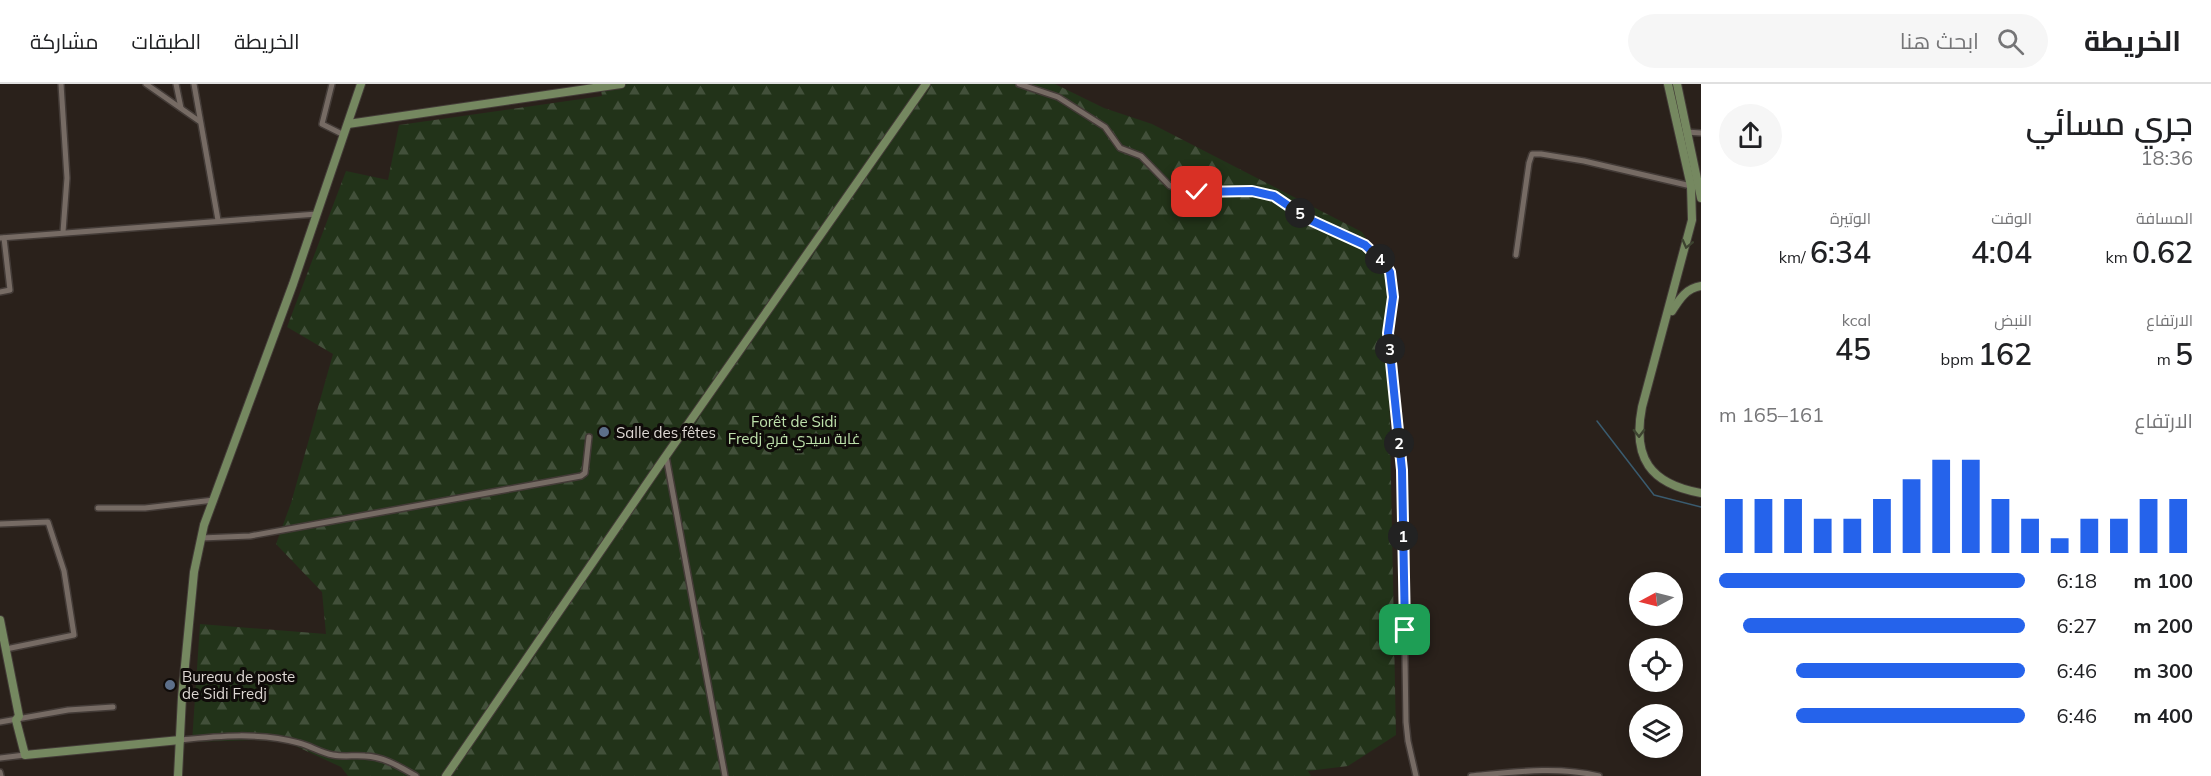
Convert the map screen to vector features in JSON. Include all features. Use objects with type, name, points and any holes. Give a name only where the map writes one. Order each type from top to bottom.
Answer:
[{"type":"main road","points":[[178,775],[193,583],[201,538],[361,84]]},
{"type":"main road","points":[[348,124],[621,84]]},
{"type":"main road","points":[[446,776],[926,84]]},
{"type":"main road","points":[[1668,84],[1691,186],[1692,220],[1642,407],[1638,427],[1639,443],[1643,457],[1660,479],[1672,486],[1701,494]]},
{"type":"main road","points":[[1677,84],[1701,198]]},
{"type":"main road","points":[[1667,318],[1685,293],[1701,286]]},
{"type":"main road","points":[[0,620],[19,716],[16,720],[26,755],[180,740]]},
{"type":"street","points":[[61,84],[67,177],[63,232]]},
{"type":"street","points":[[146,84],[199,121]]},
{"type":"street","points":[[176,84],[181,108]]},
{"type":"street","points":[[194,84],[218,220]]},
{"type":"street","points":[[332,84],[322,124],[344,135]]},
{"type":"street","points":[[1019,84],[1054,95],[1102,126],[1110,132],[1120,148],[1139,155],[1170,186],[1178,190],[1267,193],[1308,219],[1365,245],[1385,264],[1392,284],[1388,333],[1402,470],[1406,722],[1416,776]]},
{"type":"street","points":[[1686,132],[1701,133]]},
{"type":"street","points":[[1516,255],[1532,154],[1584,161],[1691,186]]},
{"type":"street","points":[[0,292],[10,290],[2,238],[317,214]]},
{"type":"street","points":[[201,538],[250,536],[581,476],[585,473],[589,437]]},
{"type":"street","points":[[666,456],[725,776]]},
{"type":"street","points":[[98,508],[145,508],[214,500]]},
{"type":"street","points":[[0,525],[48,522],[64,571],[74,636],[6,649]]},
{"type":"street","points":[[0,722],[68,710],[113,707]]},
{"type":"street","points":[[180,740],[244,736],[278,739],[299,743],[333,755],[365,756],[390,761],[416,776]]},
{"type":"street","points":[[0,758],[26,755]]},
{"type":"street","points":[[1471,776],[1530,770],[1599,776]]},
{"type":"green space","name":"Forêt de Sidi Fredj غابة سيدي فرج","points":[[600,84],[1055,84],[1104,108],[1152,124],[1362,232],[1387,274],[1396,735],[1348,766],[1308,771],[1311,776],[348,776],[341,767],[289,743],[256,740],[192,742],[200,624],[326,634],[322,592],[276,544],[291,503],[333,354],[287,327],[346,171],[388,180],[399,125],[602,96]]},
{"type":"waterway","points":[[1597,421],[1654,495],[1701,507]]},
{"type":"place","name":"Salle des fêtes","points":[[604,432]]},
{"type":"place","name":"Bureau de poste de Sidi Fredj","points":[[170,685]]},
{"type":"route","points":[[1197,192],[1260,191],[1267,193],[1308,219],[1365,245],[1390,272],[1393,297],[1388,333],[1402,470],[1405,630]]}]
